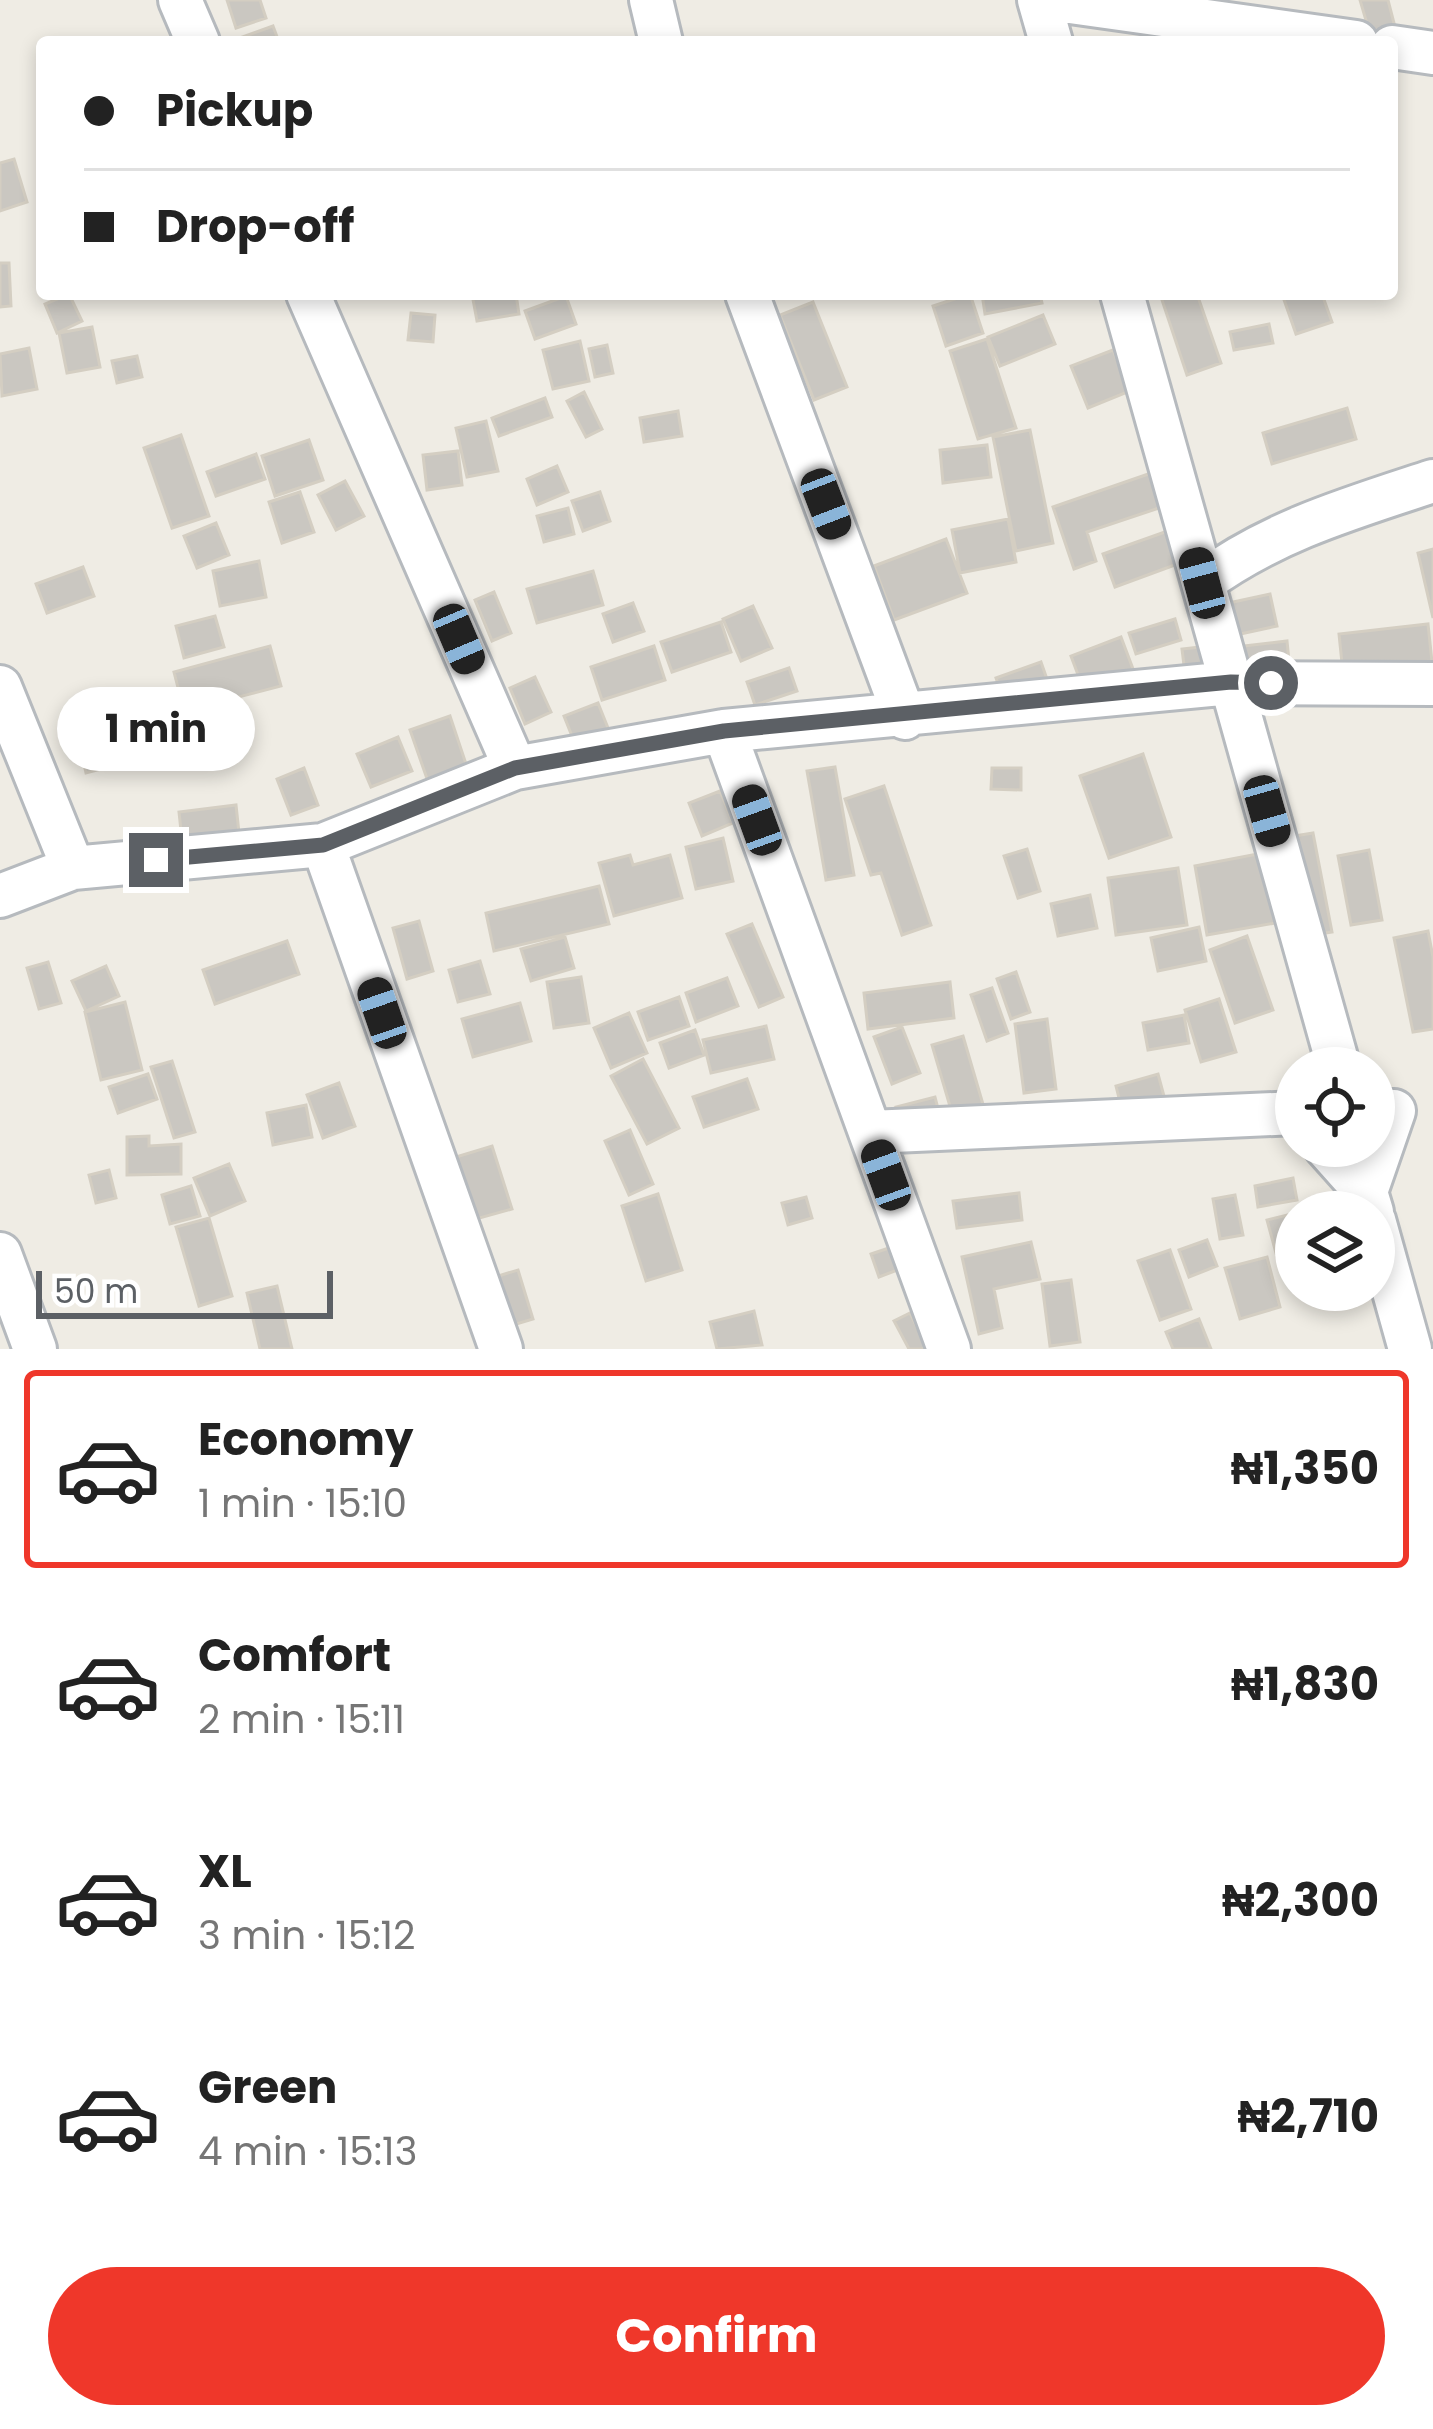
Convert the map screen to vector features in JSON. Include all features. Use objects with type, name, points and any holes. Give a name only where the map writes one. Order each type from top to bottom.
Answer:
[{"type":"street","points":[[180,0],[195,36]]},
{"type":"street","points":[[650,0],[660,36]]},
{"type":"street","points":[[1039,0],[1049,36]]},
{"type":"street","points":[[1056,0],[1313,36]]},
{"type":"street","points":[[1398,48],[1433,53]]},
{"type":"street","points":[[311,300],[515,768]]},
{"type":"street","points":[[749,300],[905,716]]},
{"type":"street","points":[[1124,300],[1333,1047]]},
{"type":"street","points":[[1202,583],[1302,524],[1433,482]]},
{"type":"street","points":[[0,896],[73,868],[323,845],[515,768],[724,731],[1231,682],[1433,684]]},
{"type":"street","points":[[0,687],[73,868]]},
{"type":"street","points":[[724,731],[949,1349]]},
{"type":"street","points":[[323,845],[502,1349]]},
{"type":"street","points":[[1375,1191],[1400,1111]]},
{"type":"street","points":[[870,1132],[1275,1115]]},
{"type":"street","points":[[0,1254],[34,1349]]},
{"type":"street","points":[[1395,1296],[1410,1349]]},
{"type":"building","points":[[227,0],[260,0],[266,18],[236,28]]},
{"type":"building","points":[[1360,0],[1388,0],[1395,27],[1370,34]]},
{"type":"building","points":[[273,26],[277,36],[245,36]]},
{"type":"building","points":[[14,159],[27,202],[0,211],[0,163]]},
{"type":"building","points":[[0,263],[9,263],[11,306],[0,307]]},
{"type":"building","points":[[72,300],[82,321],[57,333],[45,304]]},
{"type":"building","points":[[473,300],[517,300],[519,314],[477,321]]},
{"type":"building","points":[[567,300],[576,324],[535,339],[525,311]]},
{"type":"building","points":[[972,300],[983,333],[946,346],[933,306]]},
{"type":"building","points":[[983,300],[1042,303],[985,314]]},
{"type":"building","points":[[1162,300],[1199,300],[1221,363],[1187,375]]},
{"type":"building","points":[[1284,300],[1324,300],[1332,322],[1296,334]]},
{"type":"building","points":[[813,302],[847,387],[814,400],[780,315]]},
{"type":"building","points":[[411,313],[435,315],[433,342],[408,340]]},
{"type":"building","points":[[1043,315],[1055,344],[1000,366],[988,337]]},
{"type":"building","points":[[1269,324],[1273,343],[1234,350],[1230,332]]},
{"type":"building","points":[[92,327],[100,367],[67,373],[59,333]]},
{"type":"building","points":[[987,339],[1016,428],[978,439],[950,351]]},
{"type":"building","points":[[580,341],[589,381],[553,389],[543,350]]},
{"type":"building","points":[[607,345],[613,373],[595,377],[589,349]]},
{"type":"building","points":[[29,348],[37,389],[2,396],[0,354]]},
{"type":"building","points":[[1113,350],[1130,391],[1088,408],[1071,366]]},
{"type":"building","points":[[137,356],[142,377],[117,383],[112,361]]},
{"type":"building","points":[[584,392],[602,429],[586,437],[567,401]]},
{"type":"building","points":[[545,398],[552,417],[499,436],[492,418]]},
{"type":"building","points":[[1347,408],[1356,439],[1272,464],[1263,433]]},
{"type":"building","points":[[678,411],[682,436],[644,442],[640,418]]},
{"type":"building","points":[[486,421],[498,471],[467,477],[456,428]]},
{"type":"building","points":[[1030,430],[1053,543],[1016,551],[993,437]]},
{"type":"building","points":[[181,435],[209,516],[172,528],[144,448]]},
{"type":"building","points":[[309,440],[323,480],[275,496],[262,456]]},
{"type":"building","points":[[987,445],[991,477],[943,483],[940,450]]},
{"type":"building","points":[[458,451],[462,485],[427,490],[423,455]]},
{"type":"building","points":[[256,454],[265,479],[216,496],[207,472]]},
{"type":"building","points":[[557,466],[568,492],[537,505],[527,479]]},
{"type":"building","points":[[1157,471],[1168,505],[1087,532],[1096,561],[1074,569],[1053,507]]},
{"type":"building","points":[[345,481],[364,516],[336,530],[318,495]]},
{"type":"building","points":[[300,492],[314,532],[282,543],[269,502]]},
{"type":"building","points":[[600,492],[610,521],[583,531],[572,501]]},
{"type":"building","points":[[568,508],[574,534],[544,542],[537,516]]},
{"type":"building","points":[[1008,519],[1016,562],[960,573],[952,530]]},
{"type":"building","points":[[216,523],[229,555],[197,568],[184,536]]},
{"type":"building","points":[[1179,527],[1191,559],[1115,587],[1103,554]]},
{"type":"building","points":[[946,539],[967,593],[894,620],[874,566]]},
{"type":"building","points":[[1433,549],[1433,618],[1418,553]]},
{"type":"building","points":[[259,561],[266,597],[220,606],[213,571]]},
{"type":"building","points":[[83,567],[94,596],[47,613],[36,584]]},
{"type":"building","points":[[593,571],[603,605],[537,623],[527,589]]},
{"type":"building","points":[[494,592],[511,633],[492,641],[475,600]]},
{"type":"building","points":[[1270,594],[1277,626],[1222,638],[1215,606]]},
{"type":"building","points":[[633,603],[644,631],[613,642],[603,614]]},
{"type":"building","points":[[753,606],[772,648],[741,661],[723,619]]},
{"type":"building","points":[[215,616],[224,647],[184,658],[176,626]]},
{"type":"building","points":[[1175,619],[1181,640],[1136,654],[1129,633]]},
{"type":"building","points":[[721,622],[731,652],[672,672],[661,642]]},
{"type":"building","points":[[1428,624],[1432,662],[1343,673],[1339,634]]},
{"type":"building","points":[[1121,637],[1133,669],[1083,688],[1071,656]]},
{"type":"building","points":[[1287,641],[1290,671],[1229,678],[1226,648]]},
{"type":"building","points":[[1218,645],[1223,677],[1186,682],[1182,649]]},
{"type":"building","points":[[270,646],[281,686],[184,711],[174,672]]},
{"type":"building","points":[[654,646],[665,680],[602,700],[591,667]]},
{"type":"building","points":[[1041,662],[1054,699],[1009,715],[996,678]]},
{"type":"building","points":[[789,668],[797,691],[755,705],[747,682]]},
{"type":"building","points":[[535,677],[551,712],[525,724],[510,688]]},
{"type":"building","points":[[598,703],[614,743],[580,756],[564,716]]},
{"type":"building","points":[[450,716],[471,779],[432,793],[410,730]]},
{"type":"building","points":[[398,737],[412,771],[371,787],[357,754]]},
{"type":"building","points":[[102,740],[109,767],[86,773],[80,746]]},
{"type":"building","points":[[1143,754],[1171,837],[1109,858],[1080,776]]},
{"type":"building","points":[[835,767],[854,875],[826,880],[807,771]]},
{"type":"building","points":[[304,768],[318,805],[291,815],[277,779]]},
{"type":"building","points":[[992,768],[1021,768],[1021,790],[991,789]]},
{"type":"building","points":[[884,786],[931,925],[902,935],[881,873],[871,875],[845,799]]},
{"type":"building","points":[[720,791],[733,823],[702,836],[689,803]]},
{"type":"building","points":[[236,805],[239,833],[182,840],[179,812]]},
{"type":"building","points":[[1313,833],[1332,932],[1294,938],[1276,839]]},
{"type":"building","points":[[723,838],[733,881],[696,889],[686,847]]},
{"type":"building","points":[[1027,849],[1040,891],[1018,898],[1004,856]]},
{"type":"building","points":[[1369,850],[1382,920],[1351,925],[1338,856]]},
{"type":"building","points":[[1268,852],[1281,922],[1207,935],[1195,866]]},
{"type":"building","points":[[630,855],[633,865],[670,855],[682,898],[614,916],[599,863]]},
{"type":"building","points":[[1178,868],[1187,925],[1116,935],[1108,878]]},
{"type":"building","points":[[599,886],[609,924],[494,951],[486,913]]},
{"type":"building","points":[[1090,895],[1097,928],[1058,936],[1051,904]]},
{"type":"building","points":[[419,921],[433,971],[407,979],[393,928]]},
{"type":"building","points":[[752,924],[783,997],[759,1007],[727,934]]},
{"type":"building","points":[[1199,927],[1206,961],[1158,971],[1151,938]]},
{"type":"building","points":[[1428,931],[1433,957],[1433,1029],[1413,1032],[1394,938]]},
{"type":"building","points":[[1247,936],[1273,1010],[1235,1023],[1210,950]]},
{"type":"building","points":[[565,937],[574,968],[531,981],[521,949]]},
{"type":"building","points":[[287,941],[299,974],[215,1004],[203,970]]},
{"type":"building","points":[[480,961],[490,994],[458,1002],[449,970]]},
{"type":"building","points":[[48,962],[61,1003],[39,1009],[27,968]]},
{"type":"building","points":[[106,966],[119,996],[86,1011],[72,981]]},
{"type":"building","points":[[1016,972],[1030,1012],[1011,1019],[997,979]]},
{"type":"building","points":[[581,977],[589,1023],[554,1028],[547,982]]},
{"type":"building","points":[[727,978],[738,1006],[696,1022],[686,993]]},
{"type":"building","points":[[950,982],[954,1018],[868,1029],[864,993]]},
{"type":"building","points":[[992,988],[1008,1033],[987,1041],[971,995]]},
{"type":"building","points":[[679,997],[689,1026],[648,1040],[638,1012]]},
{"type":"building","points":[[1219,999],[1236,1052],[1201,1062],[1185,1010]]},
{"type":"building","points":[[125,1002],[142,1070],[101,1080],[85,1012]]},
{"type":"building","points":[[520,1003],[531,1041],[473,1057],[462,1019]]},
{"type":"building","points":[[629,1013],[647,1053],[611,1068],[594,1028]]},
{"type":"building","points":[[1184,1015],[1189,1043],[1148,1050],[1143,1023]]},
{"type":"building","points":[[1047,1019],[1056,1089],[1024,1093],[1015,1024]]},
{"type":"building","points":[[766,1026],[774,1059],[711,1073],[703,1040]]},
{"type":"building","points":[[902,1027],[920,1073],[892,1084],[874,1037]]},
{"type":"building","points":[[695,1030],[704,1055],[669,1068],[660,1043]]},
{"type":"building","points":[[963,1036],[987,1118],[956,1127],[932,1045]]},
{"type":"building","points":[[643,1059],[679,1128],[647,1144],[611,1076]]},
{"type":"building","points":[[172,1061],[195,1132],[174,1138],[151,1067]]},
{"type":"building","points":[[148,1074],[157,1099],[118,1113],[109,1087]]},
{"type":"building","points":[[1158,1074],[1168,1111],[1125,1122],[1116,1086]]},
{"type":"building","points":[[747,1079],[758,1109],[704,1127],[693,1097]]},
{"type":"building","points":[[339,1083],[355,1126],[323,1138],[307,1095]]},
{"type":"building","points":[[935,1097],[943,1128],[905,1138],[896,1107]]},
{"type":"building","points":[[306,1105],[312,1137],[273,1145],[267,1113]]},
{"type":"building","points":[[630,1130],[653,1184],[629,1195],[605,1141]]},
{"type":"building","points":[[149,1136],[149,1146],[181,1144],[181,1174],[127,1175],[127,1137]]},
{"type":"building","points":[[492,1146],[512,1209],[476,1219],[456,1157]]},
{"type":"building","points":[[229,1164],[245,1201],[210,1216],[194,1178]]},
{"type":"building","points":[[109,1170],[116,1198],[96,1203],[89,1175]]},
{"type":"building","points":[[1293,1178],[1295,1191],[1275,1191],[1275,1204],[1258,1207],[1255,1186]]},
{"type":"building","points":[[191,1186],[200,1216],[170,1224],[162,1195]]},
{"type":"building","points":[[1019,1193],[1022,1220],[957,1228],[953,1201]]},
{"type":"building","points":[[658,1194],[682,1270],[646,1281],[622,1206]]},
{"type":"building","points":[[1235,1195],[1243,1235],[1220,1239],[1213,1199]]},
{"type":"building","points":[[806,1197],[812,1218],[788,1225],[782,1203]]},
{"type":"building","points":[[209,1218],[232,1296],[199,1306],[176,1227]]},
{"type":"building","points":[[1275,1218],[1275,1250],[1267,1220]]},
{"type":"building","points":[[1207,1240],[1217,1266],[1189,1277],[1179,1250]]},
{"type":"building","points":[[1031,1242],[1040,1279],[994,1289],[1002,1328],[979,1334],[962,1257]]},
{"type":"building","points":[[892,1247],[900,1269],[879,1277],[871,1254]]},
{"type":"building","points":[[1170,1250],[1191,1309],[1160,1320],[1138,1261]]},
{"type":"building","points":[[1267,1257],[1275,1308],[1240,1319],[1225,1268]]},
{"type":"building","points":[[518,1270],[533,1319],[510,1326],[495,1277]]},
{"type":"building","points":[[1071,1280],[1080,1342],[1050,1346],[1042,1284]]},
{"type":"building","points":[[277,1286],[292,1349],[260,1349],[247,1293]]},
{"type":"building","points":[[754,1311],[762,1345],[717,1349],[710,1322]]},
{"type":"building","points":[[910,1313],[927,1347],[909,1349],[894,1321]]},
{"type":"building","points":[[1199,1319],[1211,1349],[1173,1349],[1166,1332]]},
{"type":"route","points":[[156,860],[323,845],[515,768],[724,731],[1231,682],[1271,683]]}]
